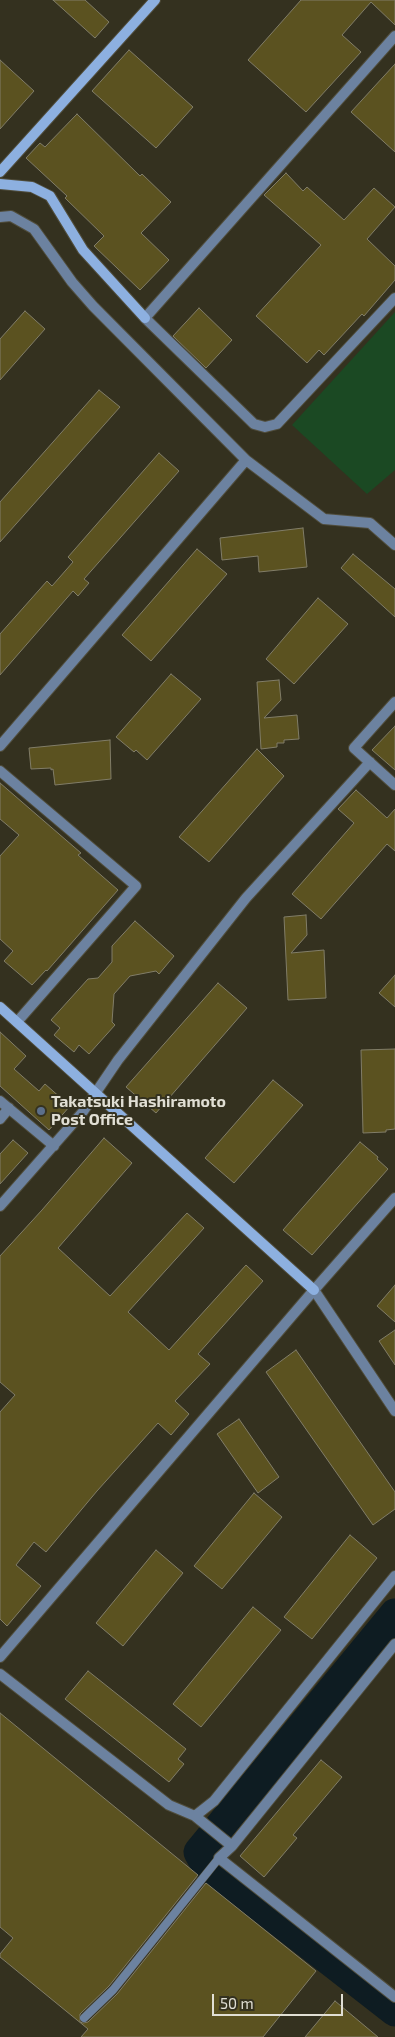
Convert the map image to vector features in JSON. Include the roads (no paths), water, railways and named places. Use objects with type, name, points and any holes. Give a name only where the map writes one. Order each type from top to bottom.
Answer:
[{"type":"street","points":[[0,172],[155,0]]},
{"type":"street","points":[[145,318],[395,36]]},
{"type":"street","points":[[0,184],[32,187],[50,196],[83,250],[145,318],[254,424],[265,427],[278,424],[395,298]]},
{"type":"street","points":[[0,216],[11,216],[34,229],[72,282],[93,306],[246,460],[324,519],[370,523],[395,545]]},
{"type":"street","points":[[0,746],[246,460]]},
{"type":"street","points":[[395,702],[354,748],[395,785]]},
{"type":"street","points":[[0,1206],[82,1113],[118,1060],[246,898],[370,762]]},
{"type":"street","points":[[0,771],[136,886],[17,1022]]},
{"type":"street","points":[[0,1008],[314,1290],[395,1410]]},
{"type":"street","points":[[0,1101],[54,1146]]},
{"type":"street","points":[[0,1119],[9,1108]]},
{"type":"street","points":[[0,1657],[395,1198]]},
{"type":"street","points":[[195,1816],[214,1801],[395,1576]]},
{"type":"street","points":[[395,1644],[232,1846],[220,1858],[395,1997]]},
{"type":"street","points":[[0,1674],[169,1806],[195,1816],[232,1846]]},
{"type":"lane","points":[[84,2018],[113,1990],[220,1858]]},
{"type":"waterway","points":[[395,1614],[199,1852],[205,1863],[395,2011]]},
{"type":"place","name":"Takatsuki Hashiramoto Post Office","points":[[41,1111]]}]
